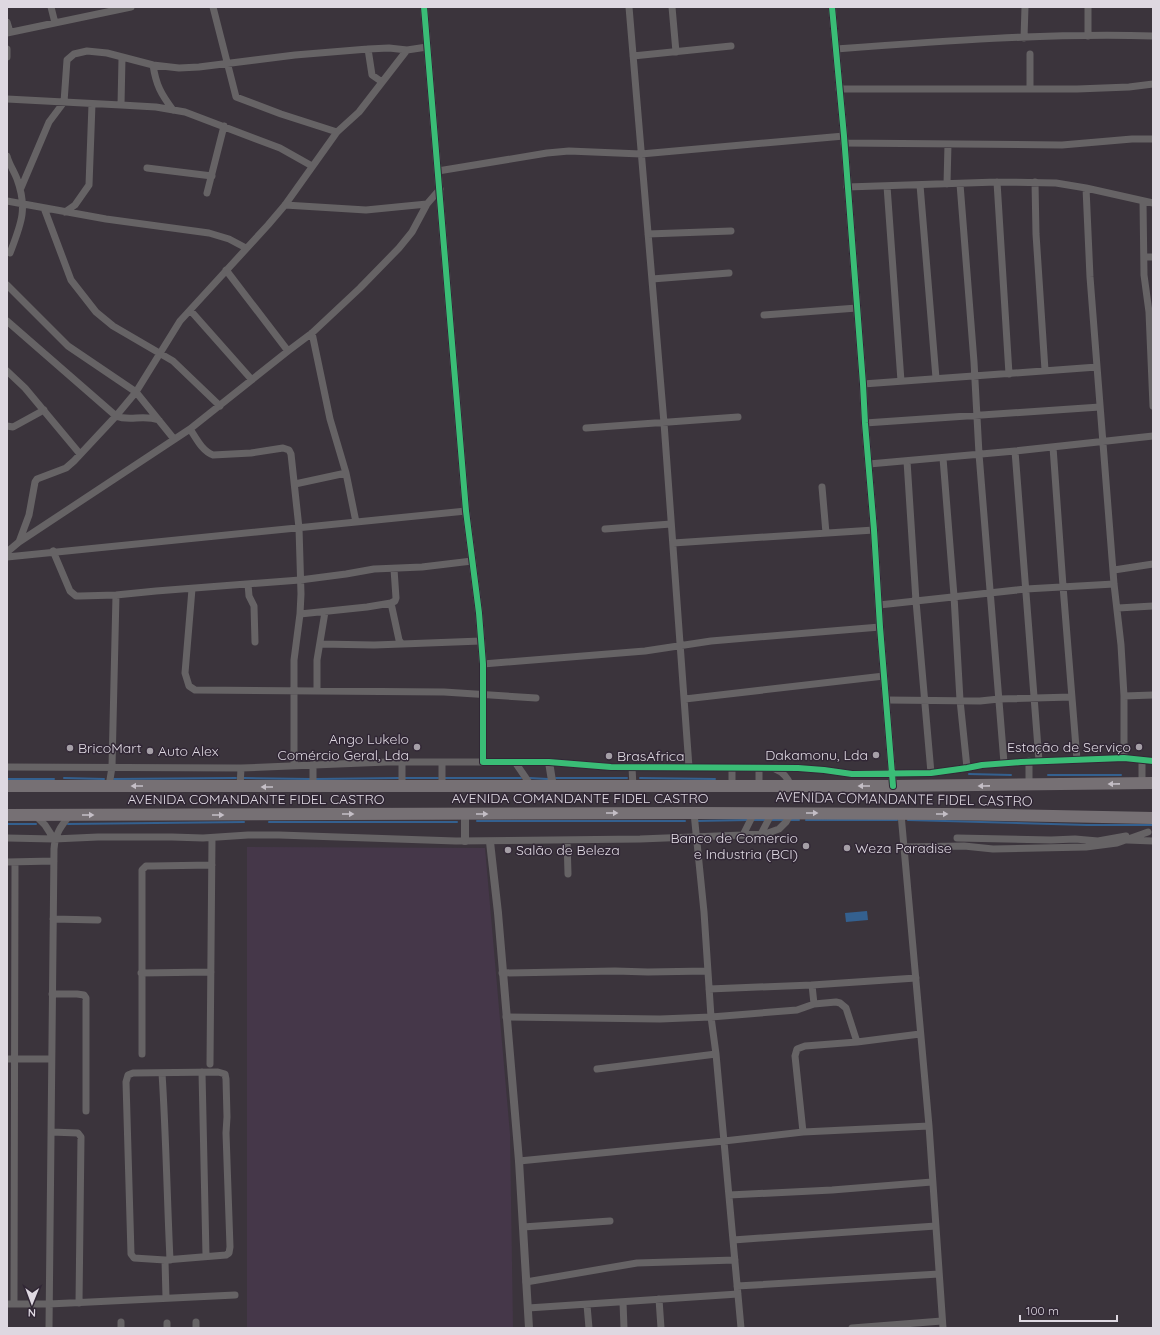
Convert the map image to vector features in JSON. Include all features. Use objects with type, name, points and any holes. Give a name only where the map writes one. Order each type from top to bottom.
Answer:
[{"type":"highway","name":"AVENIDA COMANDANTE FIDEL CASTRO","points":[[7,786],[633,787],[1148,783]]},
{"type":"highway","name":"AVENIDA COMANDANTE FIDEL CASTRO","points":[[7,815],[791,813],[1153,818]]},
{"type":"street","points":[[51,7],[55,23]]},
{"type":"street","points":[[7,22],[9,32],[55,23],[95,10],[131,7]]},
{"type":"street","points":[[213,7],[236,97],[281,114],[337,132]]},
{"type":"street","points":[[424,7],[466,512],[483,664],[483,762]]},
{"type":"street","points":[[629,7],[664,423],[689,767]]},
{"type":"street","points":[[672,7],[676,52]]},
{"type":"street","points":[[832,7],[864,384],[865,423],[893,786]]},
{"type":"street","points":[[1024,38],[1025,7]]},
{"type":"street","points":[[1088,7],[1088,36]]},
{"type":"street","points":[[836,49],[1024,38],[1153,36]]},
{"type":"street","points":[[633,56],[731,46]]},
{"type":"street","points":[[21,188],[49,122],[64,102],[66,66],[70,57],[80,52],[87,51],[107,53],[154,65],[179,68],[278,56],[389,48],[406,50],[427,47]]},
{"type":"street","points":[[7,49],[7,57]]},
{"type":"street","points":[[368,49],[372,75],[382,82]]},
{"type":"street","points":[[19,542],[29,515],[35,482],[37,479],[66,468],[116,416],[136,392],[180,321],[285,205],[337,132],[359,112],[406,50]]},
{"type":"street","points":[[1030,54],[1030,89]]},
{"type":"street","points":[[121,105],[122,58]]},
{"type":"street","points":[[154,65],[155,80],[158,88],[173,110]]},
{"type":"street","points":[[839,89],[1111,88],[1153,84]]},
{"type":"street","points":[[7,99],[121,105],[173,110],[193,114],[280,148],[312,166]]},
{"type":"street","points":[[65,212],[75,205],[89,185],[92,104]]},
{"type":"street","points":[[207,193],[224,126]]},
{"type":"street","points":[[438,171],[568,151],[641,154],[844,140],[948,144],[1072,145],[1132,139],[1153,139]]},
{"type":"street","points":[[948,144],[948,184]]},
{"type":"street","points":[[7,156],[21,188],[24,204],[21,226],[10,253]]},
{"type":"street","points":[[148,168],[212,176]]},
{"type":"street","points":[[997,182],[1009,374]]},
{"type":"street","points":[[848,187],[1035,182],[1086,188],[1153,203]]},
{"type":"street","points":[[1035,182],[1036,234],[1045,370]]},
{"type":"street","points":[[960,184],[975,376],[979,454],[1004,763]]},
{"type":"street","points":[[920,185],[936,378]]},
{"type":"street","points":[[887,186],[902,381]]},
{"type":"street","points":[[1086,188],[1090,277],[1124,696],[1124,758]]},
{"type":"street","points":[[7,552],[19,542],[190,429],[312,333],[360,288],[399,248],[412,232],[427,204],[440,189]]},
{"type":"street","points":[[1143,201],[1144,275],[1151,312],[1153,406]]},
{"type":"street","points":[[7,202],[106,219],[209,233],[229,239],[246,248]]},
{"type":"street","points":[[285,205],[366,210],[427,204]]},
{"type":"street","points":[[44,208],[71,280],[96,312],[113,326],[160,352],[180,366],[220,406]]},
{"type":"street","points":[[648,234],[731,231]]},
{"type":"street","points":[[1144,257],[1153,257]]},
{"type":"street","points":[[226,270],[288,351]]},
{"type":"street","points":[[652,279],[729,273]]},
{"type":"street","points":[[7,285],[68,346],[136,392],[174,439]]},
{"type":"street","points":[[764,315],[857,308]]},
{"type":"street","points":[[190,310],[252,380]]},
{"type":"street","points":[[7,321],[116,416],[126,419],[146,417],[159,420]]},
{"type":"street","points":[[312,333],[330,419],[346,473],[356,522]]},
{"type":"street","points":[[864,384],[1097,367]]},
{"type":"street","points":[[7,371],[25,388],[80,454]]},
{"type":"street","points":[[865,423],[1100,407]]},
{"type":"street","points":[[7,426],[13,427],[44,410]]},
{"type":"street","points":[[586,428],[738,417]]},
{"type":"street","points":[[190,429],[203,449],[213,455],[251,453],[283,448],[289,450],[291,454],[299,528],[300,580],[300,614],[294,660],[294,765]]},
{"type":"street","points":[[869,464],[1015,451],[1153,436]]},
{"type":"street","points":[[1053,447],[1077,760]]},
{"type":"street","points":[[1015,451],[1039,761]]},
{"type":"street","points":[[943,458],[954,596],[960,700],[967,768]]},
{"type":"street","points":[[907,461],[916,601],[926,700],[931,773]]},
{"type":"street","points":[[295,484],[346,473]]},
{"type":"street","points":[[822,487],[826,533]]},
{"type":"street","points":[[7,557],[53,551],[466,512]]},
{"type":"street","points":[[605,529],[671,524]]},
{"type":"street","points":[[673,543],[874,530]]},
{"type":"street","points":[[53,551],[72,594],[80,596],[116,595],[149,591],[300,580],[374,569],[394,569],[472,561]]},
{"type":"street","points":[[1114,570],[1152,563]]},
{"type":"street","points":[[300,614],[367,608],[391,603],[396,598],[394,569]]},
{"type":"street","points":[[248,584],[249,596],[254,606],[255,642]]},
{"type":"street","points":[[879,605],[1026,589],[1114,584]]},
{"type":"street","points":[[192,588],[186,673],[187,681],[192,689],[201,691],[317,691],[381,693],[444,692],[536,698]]},
{"type":"street","points":[[109,786],[112,766],[116,595]]},
{"type":"street","points":[[391,603],[399,640],[402,644]]},
{"type":"street","points":[[1118,608],[1153,606]]},
{"type":"street","points":[[317,691],[317,660],[325,612]]},
{"type":"street","points":[[483,664],[645,651],[711,641],[818,633],[880,626]]},
{"type":"street","points":[[320,644],[374,645],[481,641]]},
{"type":"street","points":[[685,699],[884,676]]},
{"type":"street","points":[[1124,696],[1153,695]]},
{"type":"street","points":[[886,700],[980,701],[1072,697]]},
{"type":"street","points":[[7,767],[112,766],[241,768],[313,764],[402,762],[549,762],[604,767],[771,768],[824,770],[852,774],[931,773],[982,765],[1029,761],[1124,758],[1153,761]]},
{"type":"street","points":[[1142,760],[1148,783]]},
{"type":"street","points":[[1029,761],[1029,785]]},
{"type":"street","points":[[402,762],[402,787]]},
{"type":"street","points":[[442,762],[442,787]]},
{"type":"street","points":[[514,762],[532,787]]},
{"type":"street","points":[[549,762],[553,787]]},
{"type":"street","points":[[313,764],[313,787]]},
{"type":"street","points":[[632,767],[633,787]]},
{"type":"street","points":[[240,787],[241,768]]},
{"type":"street","points":[[732,768],[732,786]]},
{"type":"street","points":[[759,768],[759,786]]},
{"type":"street","points":[[771,768],[783,773],[789,780],[791,786]]},
{"type":"street","points":[[694,813],[704,912],[711,1016],[716,1054],[741,1328]]},
{"type":"street","points":[[743,835],[754,813]]},
{"type":"street","points":[[760,834],[772,813]]},
{"type":"street","points":[[7,838],[212,838],[248,835],[279,835],[465,842],[640,839],[768,833],[779,829],[786,822],[791,813]]},
{"type":"street","points":[[465,814],[465,842]]},
{"type":"street","points":[[852,1328],[943,1324],[929,1126],[901,814]]},
{"type":"street","points":[[35,815],[54,839]]},
{"type":"street","points":[[48,1328],[54,839],[70,815]]},
{"type":"street","points":[[904,847],[964,846],[993,849],[1070,848],[1101,846],[1150,832]]},
{"type":"street","points":[[957,838],[1036,840],[1075,839],[1098,841],[1150,832]]},
{"type":"street","points":[[210,1064],[212,838]]},
{"type":"street","points":[[568,840],[568,874]]},
{"type":"street","points":[[1123,840],[1153,841]]},
{"type":"street","points":[[490,842],[498,913],[519,1161],[529,1328]]},
{"type":"street","points":[[54,861],[11,862],[15,1059],[10,1304],[79,1303],[235,1295]]},
{"type":"street","points":[[142,1054],[142,870],[146,866],[212,865]]},
{"type":"street","points":[[53,919],[98,920]]},
{"type":"street","points":[[502,973],[707,971]]},
{"type":"street","points":[[142,973],[211,972]]},
{"type":"street","points":[[709,989],[812,985],[916,978]]},
{"type":"street","points":[[812,985],[814,1004]]},
{"type":"street","points":[[52,994],[77,994],[84,995],[86,998],[86,1111]]},
{"type":"street","points":[[506,1017],[626,1019],[711,1016],[797,1010],[814,1004],[836,1002],[844,1006],[849,1014],[857,1042]]},
{"type":"street","points":[[803,1132],[795,1060],[796,1051],[798,1049],[805,1046],[857,1042],[920,1034]]},
{"type":"street","points":[[598,1069],[716,1054]]},
{"type":"street","points":[[7,1059],[51,1059]]},
{"type":"street","points":[[202,1072],[206,1256]]},
{"type":"street","points":[[202,1072],[218,1072],[225,1074],[229,1253],[167,1260],[134,1258],[131,1254],[126,1082],[128,1075],[133,1073],[202,1072]]},
{"type":"street","points":[[162,1073],[166,1127],[166,1298]]},
{"type":"street","points":[[519,1161],[803,1132],[929,1126]]},
{"type":"street","points":[[51,1132],[78,1133],[81,1137],[79,1303]]},
{"type":"street","points":[[729,1196],[932,1182]]},
{"type":"street","points":[[523,1227],[610,1221]]},
{"type":"street","points":[[733,1240],[936,1226]]},
{"type":"street","points":[[526,1282],[638,1263],[735,1260]]},
{"type":"street","points":[[737,1286],[939,1274]]},
{"type":"street","points":[[528,1308],[738,1294]]},
{"type":"street","points":[[659,1299],[661,1328]]},
{"type":"street","points":[[623,1302],[624,1328]]},
{"type":"street","points":[[586,1305],[589,1328]]},
{"type":"shaded area","points":[[247,847],[485,848],[510,1134],[513,1328],[247,1328]]},
{"type":"water","points":[[867,911],[868,920],[846,922],[845,913]]},
{"type":"waterway","points":[[969,774],[1011,775]]},
{"type":"waterway","points":[[1048,775],[1121,775]]},
{"type":"waterway","points":[[64,778],[104,779]]},
{"type":"waterway","points":[[114,779],[236,778]]},
{"type":"waterway","points":[[244,778],[311,779]]},
{"type":"waterway","points":[[316,779],[399,778]]},
{"type":"waterway","points":[[404,778],[438,778]]},
{"type":"waterway","points":[[445,778],[521,778]]},
{"type":"waterway","points":[[530,778],[548,779]]},
{"type":"waterway","points":[[556,778],[627,778]]},
{"type":"waterway","points":[[640,778],[715,779]]},
{"type":"waterway","points":[[7,779],[54,779]]},
{"type":"waterway","points":[[696,821],[748,820]]},
{"type":"waterway","points":[[752,820],[766,820]]},
{"type":"waterway","points":[[770,820],[784,820]]},
{"type":"waterway","points":[[788,820],[799,820]]},
{"type":"waterway","points":[[806,820],[897,820]]},
{"type":"waterway","points":[[908,820],[1087,825],[1153,825]]},
{"type":"waterway","points":[[477,821],[685,821]]},
{"type":"waterway","points":[[68,824],[244,822]]},
{"type":"waterway","points":[[269,822],[457,822]]},
{"type":"waterway","points":[[7,824],[36,824]]},
{"type":"cycle path","points":[[424,7],[466,511],[479,613],[483,664],[483,762],[549,762],[611,767],[798,768],[852,774],[931,773],[982,765],[1021,762],[1124,758],[1153,761]]},
{"type":"cycle path","points":[[832,7],[844,136],[893,786]]},
{"type":"place","name":"Ango Lukelo Comércio Geral, Lda","points":[[417,747]]},
{"type":"place","name":"Estação de Serviço","points":[[1139,747]]},
{"type":"place","name":"BricoMart","points":[[70,748]]},
{"type":"place","name":"Auto Alex","points":[[150,751]]},
{"type":"place","name":"Dakamonu, Lda","points":[[876,755]]},
{"type":"place","name":"BrasAfrica","points":[[609,756]]},
{"type":"place","name":"Banco de Comercio e Industria (BCI)","points":[[806,846]]},
{"type":"place","name":"Weza Paradise","points":[[847,848]]},
{"type":"place","name":"Salão de Beleza","points":[[508,850]]}]
